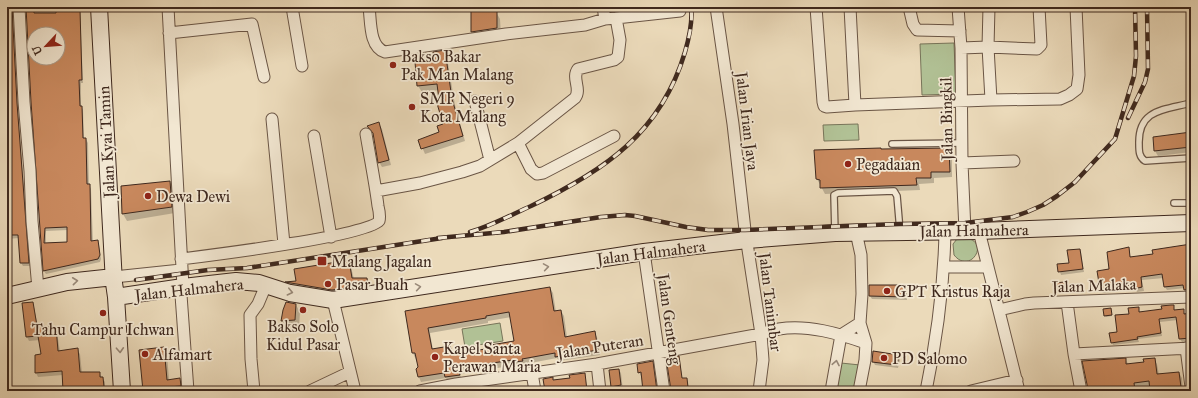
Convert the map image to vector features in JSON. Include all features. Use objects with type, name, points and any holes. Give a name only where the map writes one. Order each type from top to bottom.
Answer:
[{"type":"street","points":[[19,7],[32,221],[38,289]]},
{"type":"street","name":"Jalan Kyai Tamin","points":[[99,7],[122,391]]},
{"type":"street","points":[[168,7],[183,288],[181,295],[188,391]]},
{"type":"street","points":[[292,7],[302,66]]},
{"type":"street","points":[[369,7],[375,44],[379,49],[385,52],[506,34],[585,25],[605,19],[680,11]]},
{"type":"street","points":[[603,7],[605,19]]},
{"type":"street","name":"Jalan Irian Jaya","points":[[716,7],[733,124],[747,240]]},
{"type":"street","points":[[816,7],[823,104],[827,107],[962,100],[1060,99],[1077,89],[1079,75],[1076,7]]},
{"type":"street","points":[[850,7],[855,105]]},
{"type":"street","points":[[909,7],[913,24],[917,30],[960,31]]},
{"type":"street","name":"Jalan Bingkil","points":[[958,7],[961,48],[962,163],[972,231],[988,267],[1018,386]]},
{"type":"street","points":[[989,7],[988,47],[991,100]]},
{"type":"street","points":[[961,48],[988,47],[1034,49],[1040,47],[1039,7]]},
{"type":"street","points":[[376,191],[420,183],[480,166],[518,143],[575,98],[578,94],[576,72],[578,69],[614,60],[618,57],[620,40],[616,18]]},
{"type":"street","points":[[169,33],[252,24],[264,77]]},
{"type":"street","points":[[474,101],[490,160]]},
{"type":"street","points":[[272,119],[284,244]]},
{"type":"street","points":[[7,296],[67,282],[114,277],[181,265],[331,236],[376,225],[380,220],[366,134]]},
{"type":"street","points":[[314,136],[331,236]]},
{"type":"street","points":[[518,143],[531,169],[537,174],[543,173],[614,136]]},
{"type":"street","points":[[962,163],[1014,161]]},
{"type":"street","name":"Jalan Halmahera","points":[[116,298],[236,281],[266,285],[290,292],[333,300],[644,252],[747,240],[856,232],[945,232],[1191,223]]},
{"type":"street","points":[[856,232],[861,263],[862,294],[860,323],[866,342],[865,360],[859,391]]},
{"type":"street","points":[[926,391],[937,332],[945,267],[945,232]]},
{"type":"street","name":"Jalan Tanimbar","points":[[747,240],[761,334],[762,360],[759,391]]},
{"type":"street","name":"Jalan Genteng","points":[[644,252],[664,391]]},
{"type":"street","points":[[945,267],[988,267]]},
{"type":"street","points":[[254,391],[251,359],[250,315],[258,304],[266,285]]},
{"type":"street","name":"Jalan Malaka","points":[[999,310],[1025,304],[1191,297]]},
{"type":"street","points":[[333,300],[355,391]]},
{"type":"street","points":[[1067,302],[1081,391]]},
{"type":"street","points":[[831,391],[841,335],[860,323]]},
{"type":"street","name":"Jalan Puteran","points":[[420,391],[456,387],[532,373],[597,364],[761,334],[780,329],[798,328],[817,330],[866,342]]},
{"type":"street","points":[[1074,354],[1188,348],[1191,386]]},
{"type":"street","points":[[597,364],[600,391]]},
{"type":"street","points":[[310,391],[350,372]]},
{"type":"street","points":[[532,373],[534,391]]},
{"type":"street","points":[[971,391],[1018,386]]},
{"type":"lane","points":[[1191,103],[1154,112],[1146,118],[1141,126],[1139,135],[1140,156],[1145,161],[1191,158]]},
{"type":"lane","points":[[892,144],[962,143]]},
{"type":"lane","points":[[835,233],[835,193],[894,191],[897,196],[900,232]]},
{"type":"lane","points":[[1174,203],[1191,203]]},
{"type":"green space","points":[[954,43],[956,94],[922,95],[920,44]]},
{"type":"green space","points":[[858,124],[859,140],[824,141],[823,125]]},
{"type":"green space","points":[[966,238],[973,241],[977,245],[977,250],[975,256],[966,261],[960,260],[954,255],[953,244],[957,239]]},
{"type":"green space","points":[[500,323],[503,341],[465,347],[462,329]]},
{"type":"green space","points":[[841,363],[860,365],[854,391],[836,391]]},
{"type":"building","points":[[7,7],[12,7],[17,103],[29,263],[20,263],[18,235],[7,235]]},
{"type":"building","points":[[26,7],[34,7],[34,13],[56,13],[56,11],[60,11],[60,7],[78,7],[78,10],[80,10],[82,80],[79,80],[80,106],[82,106],[83,138],[86,138],[87,184],[90,184],[91,241],[98,240],[100,255],[98,259],[43,271],[29,66],[66,66],[66,26],[27,26]],"holes":[[[67,227],[67,242],[44,243],[45,228]]]},
{"type":"building","points":[[471,11],[497,11],[497,28],[471,32]]},
{"type":"building","points":[[445,50],[452,99],[463,136],[421,149],[418,140],[439,132],[437,126],[443,124],[436,100],[439,100],[437,84],[417,86],[415,62],[434,60],[433,52]]},
{"type":"building","points":[[379,122],[389,160],[378,163],[373,133],[367,126]]},
{"type":"building","points":[[1191,132],[1191,147],[1154,151],[1153,137]]},
{"type":"building","points":[[949,148],[950,172],[931,172],[931,178],[916,178],[917,185],[820,188],[820,180],[816,179],[814,150]]},
{"type":"building","name":"Dewa Dewi","points":[[170,181],[172,207],[122,214],[121,186]]},
{"type":"building","points":[[1191,244],[1191,289],[1184,290],[1183,285],[1164,287],[1162,274],[1141,277],[1142,287],[1134,289],[1133,285],[1100,289],[1097,271],[1109,269],[1107,252],[1129,247],[1130,257],[1153,254],[1152,250]]},
{"type":"building","points":[[1080,249],[1083,269],[1058,272],[1057,264],[1069,263],[1067,250]]},
{"type":"building","points":[[349,260],[352,278],[367,278],[368,285],[332,290],[285,282],[296,281],[294,269]]},
{"type":"building","points":[[1065,282],[1066,290],[1054,291],[1053,283]]},
{"type":"building","name":"GPT Kristus Raja","points":[[869,285],[906,285],[906,297],[869,296]]},
{"type":"building","points":[[550,287],[554,311],[561,310],[565,337],[595,331],[598,350],[555,357],[555,353],[522,359],[523,361],[513,362],[513,360],[458,368],[460,375],[445,377],[444,373],[418,377],[416,369],[418,367],[415,353],[412,353],[405,311]],"holes":[[[509,312],[514,341],[491,345],[492,348],[453,354],[450,346],[432,349],[428,328],[486,318],[486,316]]]},
{"type":"building","points":[[33,302],[37,326],[56,327],[58,351],[78,348],[80,372],[100,372],[100,377],[103,377],[104,387],[100,387],[100,391],[63,391],[62,371],[35,373],[35,355],[41,354],[38,336],[26,337],[22,303]]},
{"type":"building","points":[[286,302],[296,304],[295,320],[281,321]]},
{"type":"building","points":[[1174,305],[1174,310],[1184,309],[1184,314],[1191,313],[1191,338],[1179,339],[1176,317],[1159,319],[1161,333],[1137,337],[1138,339],[1111,343],[1109,333],[1117,332],[1115,315],[1129,314],[1128,308],[1139,307],[1139,312],[1162,309],[1161,306]]},
{"type":"building","points":[[1111,308],[1112,315],[1104,316],[1103,309]]},
{"type":"building","points":[[164,347],[167,380],[180,378],[181,386],[168,387],[168,391],[143,391],[139,350]]},
{"type":"building","name":"PD Salomo","points":[[873,351],[899,355],[897,365],[872,362]]},
{"type":"building","points":[[679,356],[682,378],[687,378],[688,388],[671,390],[666,358]]},
{"type":"building","points":[[1126,358],[1126,364],[1144,362],[1143,359],[1155,358],[1157,374],[1179,372],[1181,387],[1160,389],[1160,391],[1150,391],[1149,381],[1134,383],[1135,391],[1090,391],[1089,388],[1088,389],[1082,361]]},
{"type":"building","points":[[653,361],[657,391],[643,391],[641,372],[638,373],[637,364]]},
{"type":"building","points":[[619,369],[621,385],[611,387],[609,370]]},
{"type":"building","points":[[585,373],[587,391],[545,391],[543,379],[553,377],[553,380],[570,378],[569,375]]},
{"type":"building","points":[[489,386],[489,391],[481,391],[481,388]]},
{"type":"railway","points":[[470,232],[486,227],[531,206],[582,179],[626,146],[645,127],[661,105],[674,80],[685,52],[691,24],[691,7]]},
{"type":"railway","points":[[438,238],[504,232],[601,217],[625,215],[708,230],[965,223],[1013,217],[1043,205],[1057,196],[1075,182],[1115,139],[1134,76],[1136,56],[1135,7]]},
{"type":"railway","points":[[1128,118],[1145,82],[1148,69],[1147,7]]},
{"type":"railway","points":[[136,280],[208,270],[247,268],[442,238]]},
{"type":"place","name":"Bakso Bakar Pak Man Malang","points":[[393,65]]},
{"type":"place","name":"SMP Negeri 9 Kota Malang","points":[[412,107]]},
{"type":"place","name":"Pegadaian","points":[[848,164]]},
{"type":"place","name":"Dewa Dewi","points":[[148,196]]},
{"type":"place","name":"Malang Jagalan","points":[[322,261]]},
{"type":"place","name":"Pasar Buah","points":[[328,284]]},
{"type":"place","name":"GPT Kristus Raja","points":[[887,291]]},
{"type":"place","name":"Bakso Solo Kidul Pasar","points":[[303,310]]},
{"type":"place","name":"Tahu Campur Ichwan","points":[[103,313]]},
{"type":"place","name":"Alfamart","points":[[145,354]]},
{"type":"place","name":"Kapel Santa Perawan Maria","points":[[435,357]]},
{"type":"place","name":"PD Salomo","points":[[884,358]]}]
